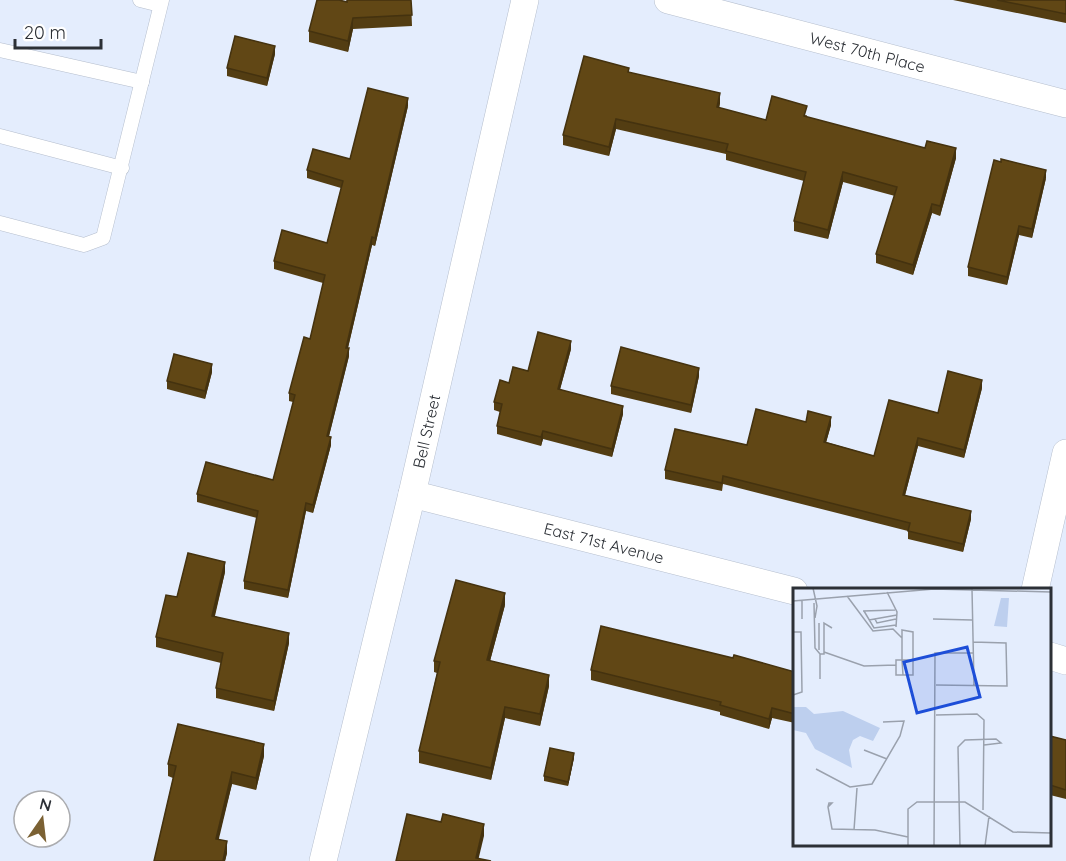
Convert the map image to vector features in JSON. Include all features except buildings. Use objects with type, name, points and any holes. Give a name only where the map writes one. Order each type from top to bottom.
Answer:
[{"type":"street","name":"Bell Street","points":[[323,861],[412,494],[525,0]]},
{"type":"street","name":"West 70th Place","points":[[668,0],[1066,104]]},
{"type":"street","points":[[1035,588],[1066,453]]},
{"type":"street","name":"East 71st Avenue","points":[[412,494],[793,590]]},
{"type":"street","points":[[1051,656],[1066,661]]},
{"type":"lane","points":[[0,223],[84,245],[103,238],[161,2],[140,0]]},
{"type":"lane","points":[[0,50],[142,82]]},
{"type":"lane","points":[[0,136],[122,168]]}]
